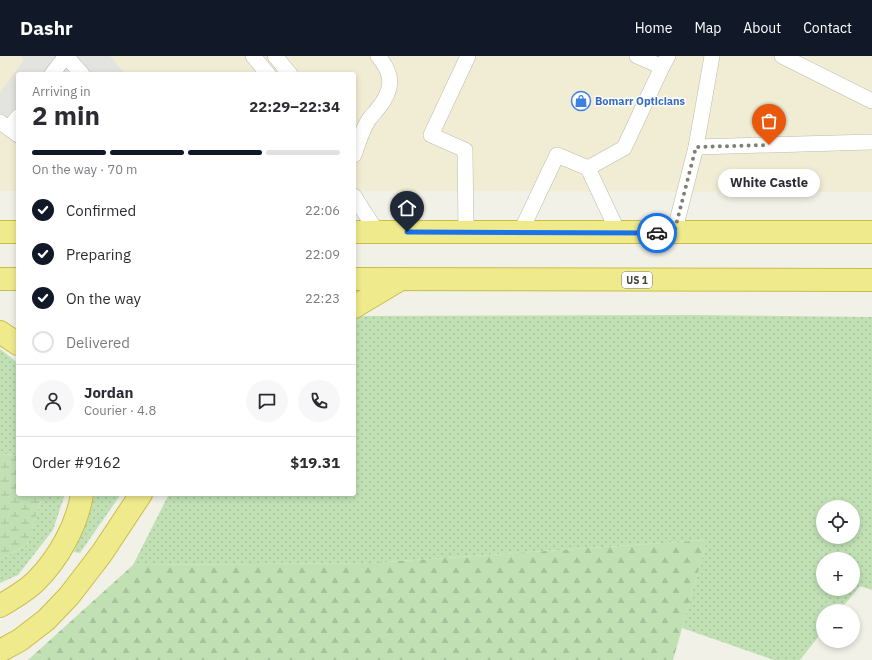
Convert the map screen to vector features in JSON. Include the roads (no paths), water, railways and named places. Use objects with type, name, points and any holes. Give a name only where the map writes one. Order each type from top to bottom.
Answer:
[{"type":"highway","points":[[0,232],[16,232]]},
{"type":"highway","points":[[356,232],[872,232]]},
{"type":"highway","name":"US 1","points":[[356,279],[872,280]]},
{"type":"highway","points":[[356,306],[402,279]]},
{"type":"highway","points":[[0,280],[16,280]]},
{"type":"highway","points":[[0,332],[16,343]]},
{"type":"highway","points":[[0,606],[35,581],[52,561],[68,536],[81,496]]},
{"type":"highway","points":[[0,651],[20,640],[46,620],[69,596],[102,553],[140,496]]},
{"type":"lane","points":[[54,72],[66,56],[80,72]]},
{"type":"lane","points":[[253,56],[266,72]]},
{"type":"lane","points":[[275,56],[288,72]]},
{"type":"lane","points":[[466,233],[465,150],[431,135],[468,56]]},
{"type":"lane","points":[[588,168],[624,148],[665,61],[637,56]]},
{"type":"lane","points":[[674,233],[696,147],[712,56]]},
{"type":"lane","points":[[782,56],[872,101]]},
{"type":"lane","points":[[356,150],[370,118],[383,102],[389,89],[390,78],[386,59]]},
{"type":"lane","points":[[356,119],[370,118]]},
{"type":"lane","points":[[696,147],[872,142]]},
{"type":"lane","points":[[520,233],[557,155],[588,168],[618,232]]},
{"type":"lane","points":[[356,199],[377,232]]},
{"type":"place","name":"Bomarr Opticians","points":[[581,101]]},
{"type":"place","name":"White Castle","points":[[769,145]]}]
